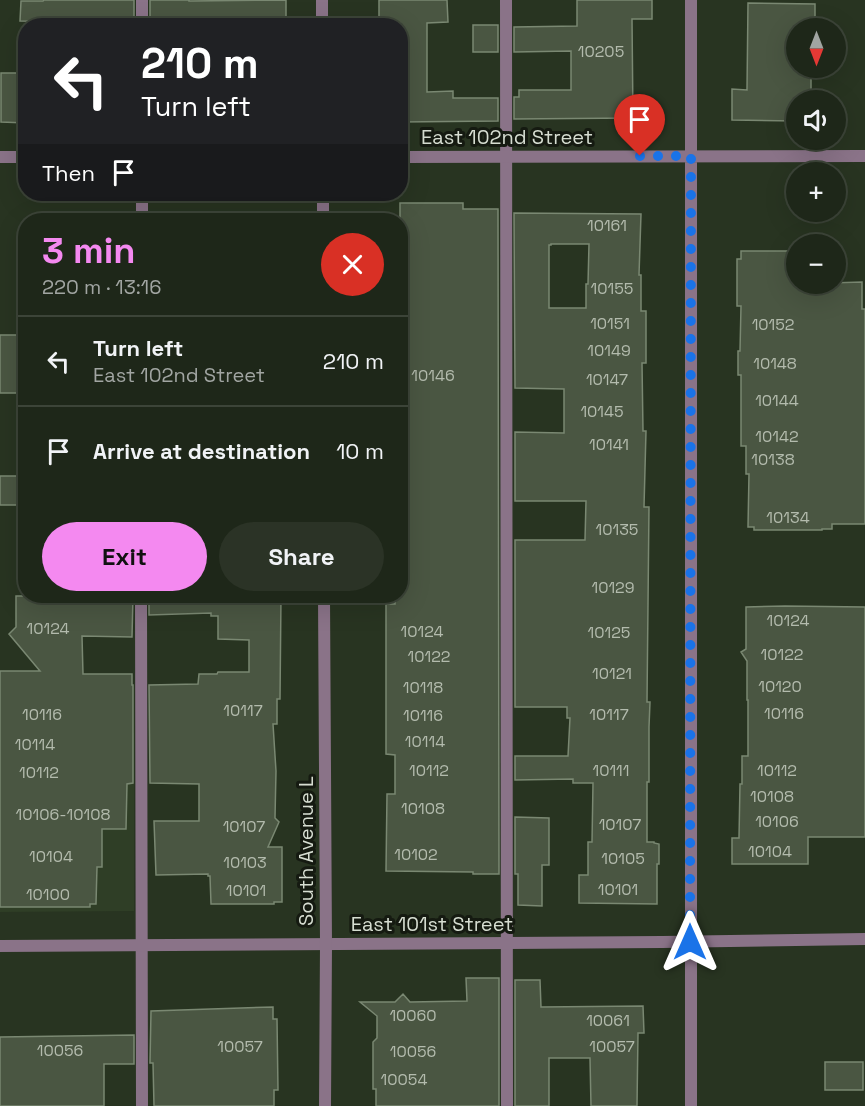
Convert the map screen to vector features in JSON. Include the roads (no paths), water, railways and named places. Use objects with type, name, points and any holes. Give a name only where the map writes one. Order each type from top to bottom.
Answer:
[{"type":"street","points":[[142,0],[142,18]]},
{"type":"street","points":[[322,0],[322,18]]},
{"type":"street","points":[[506,0],[507,1106]]},
{"type":"street","points":[[690,1106],[691,0]]},
{"type":"street","name":"East 102nd Street","points":[[408,157],[865,156]]},
{"type":"street","points":[[0,157],[18,157]]},
{"type":"street","points":[[141,603],[141,1106]]},
{"type":"street","name":"South Avenue L","points":[[324,603],[325,1106]]},
{"type":"street","name":"East 101st Street","points":[[0,946],[865,939]]}]
